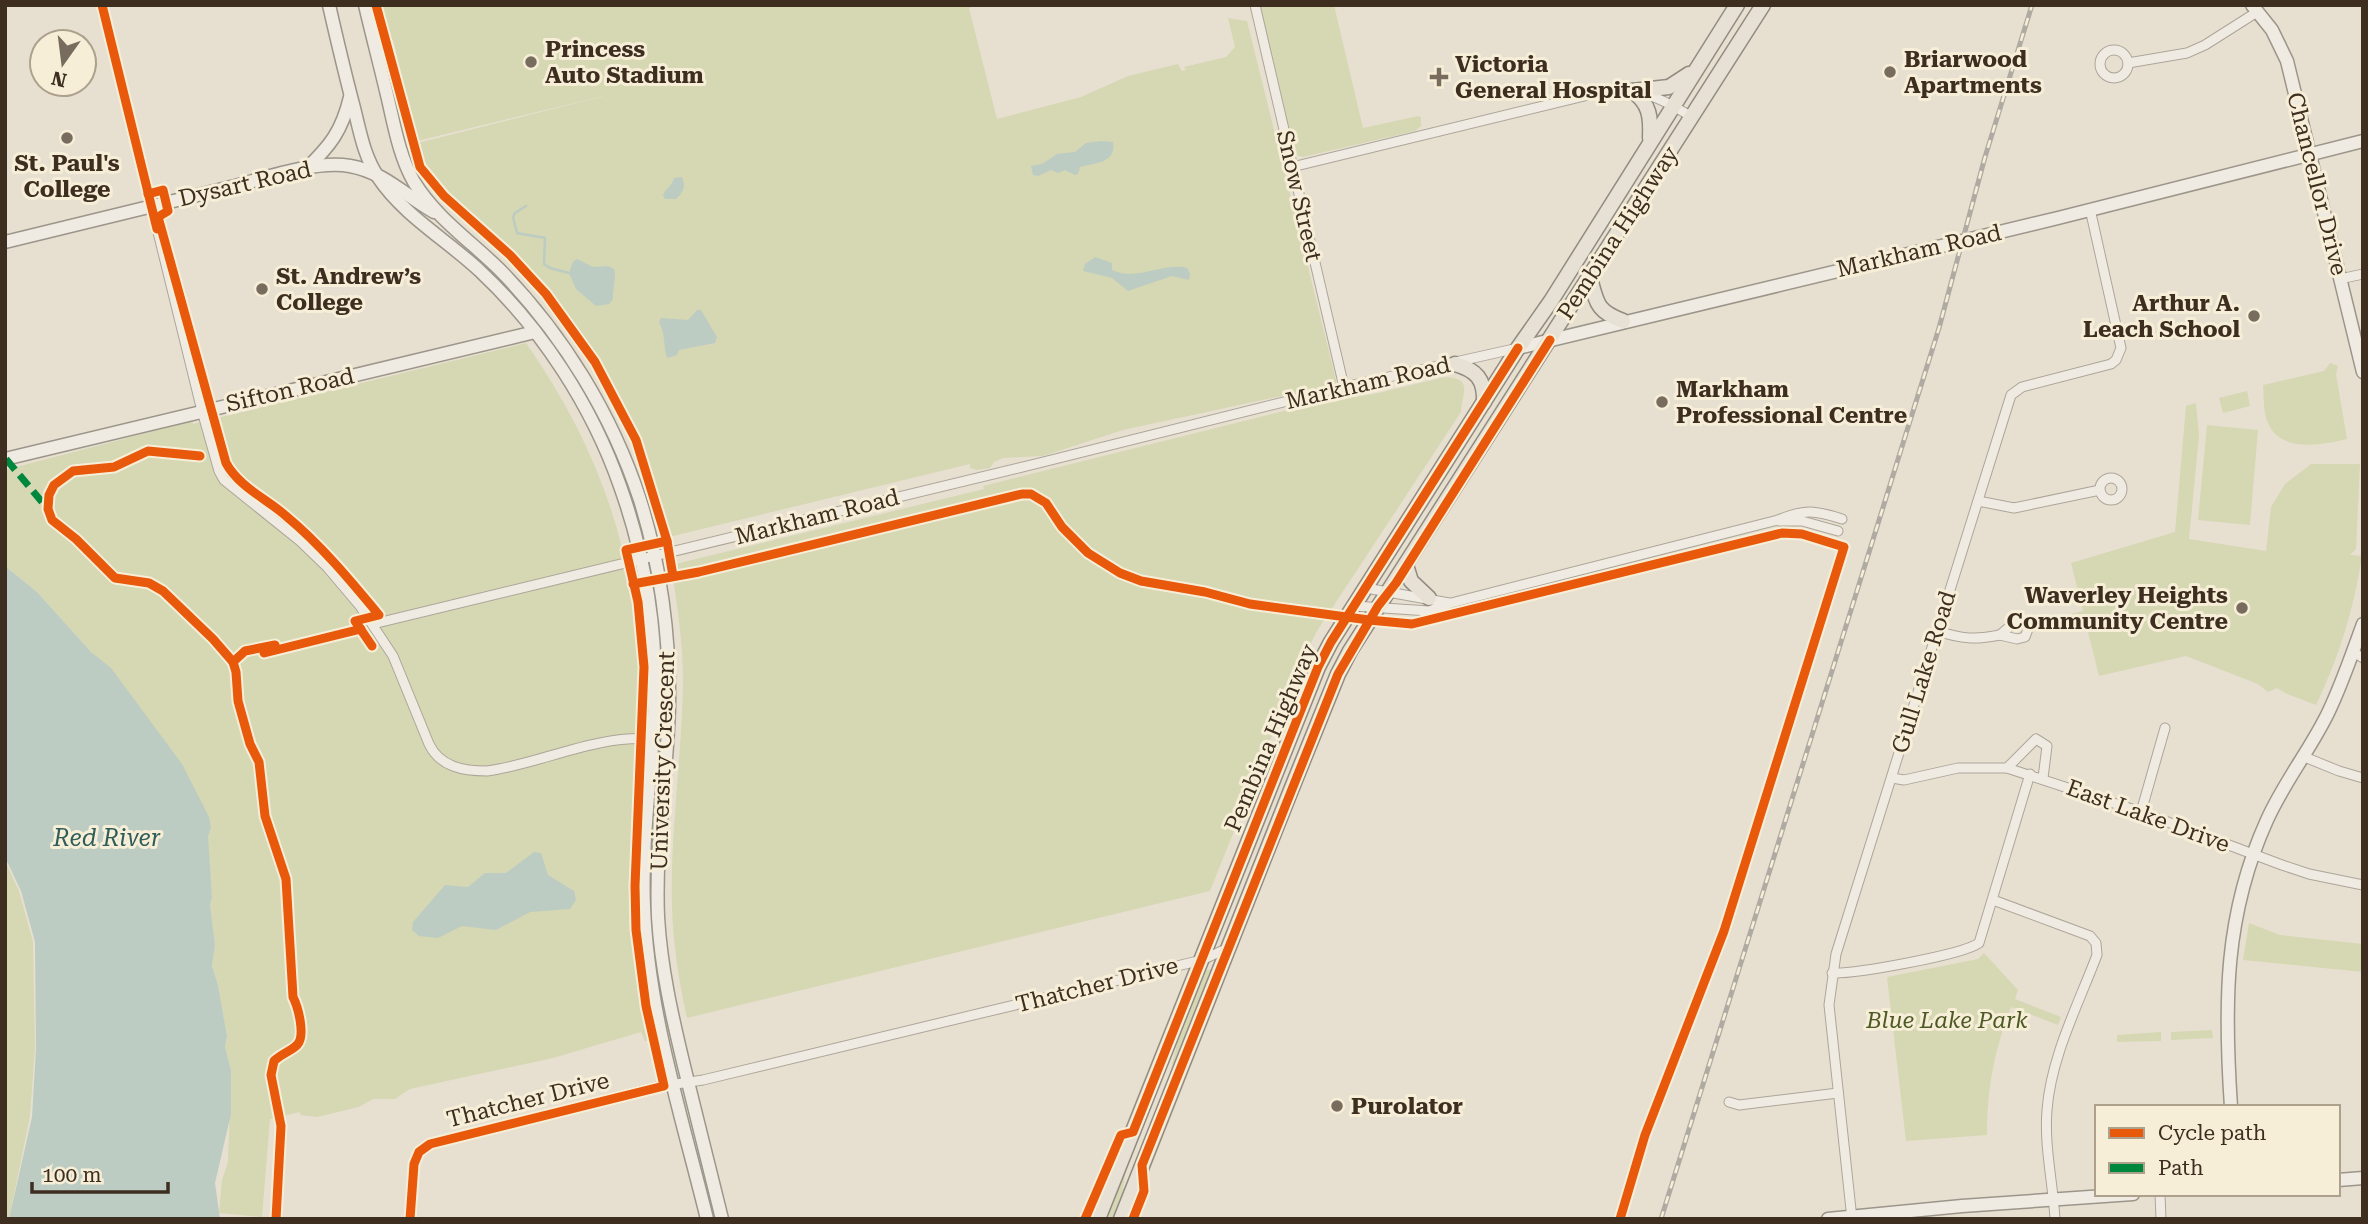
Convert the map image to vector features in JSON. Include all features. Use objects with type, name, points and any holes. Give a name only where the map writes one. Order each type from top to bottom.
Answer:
[{"type":"main road","name":"Pembina Highway","points":[[1098,1219],[1318,667],[1354,606],[1518,348],[1551,301],[1737,5]]},
{"type":"main road","name":"Pembina Highway","points":[[1121,1219],[1338,674],[1378,606],[1396,583],[1763,5]]},
{"type":"main road","points":[[1632,91],[1669,87],[1696,69]]},
{"type":"main road","points":[[1632,91],[1641,97],[1649,110],[1650,141]]},
{"type":"main road","points":[[1590,278],[1598,306],[1605,314],[1623,321]]},
{"type":"main road","points":[[1455,364],[1471,368],[1477,374],[1485,391],[1484,402]]},
{"type":"main road","points":[[1406,565],[1411,581],[1429,598]]},
{"type":"street","points":[[102,5],[219,471],[224,480],[284,526],[312,553],[339,581],[373,624],[400,669],[433,751],[445,764],[487,771],[602,741],[652,739]]},
{"type":"street","name":"University Crescent","points":[[329,5],[365,153],[376,174],[395,199],[489,279],[535,332],[571,384],[601,439],[622,493],[641,559],[653,638],[654,694],[644,859],[645,920],[652,989],[707,1219]]},
{"type":"street","name":"University Crescent","points":[[365,5],[403,157],[416,184],[435,212],[507,278],[531,304],[567,352],[601,409],[625,459],[656,556],[665,613],[669,678],[659,855],[659,919],[665,981],[722,1219]]},
{"type":"street","name":"Snow Street","points":[[1255,5],[1344,387]]},
{"type":"street","points":[[2128,63],[2186,53],[2205,45],[2254,8]]},
{"type":"street","name":"Chancellor Drive","points":[[2254,8],[2272,30],[2287,61],[2363,372]]},
{"type":"street","points":[[1292,167],[1601,92],[1632,91],[1653,95],[1692,117]]},
{"type":"street","points":[[306,169],[337,135],[350,93]]},
{"type":"street","name":"Markham Road","points":[[373,624],[1344,387],[1455,364],[2363,141]]},
{"type":"street","name":"Dysart Road","points":[[5,242],[306,169],[345,165],[376,174],[435,212]]},
{"type":"street","name":"Gull Lake Road","points":[[1852,1217],[1829,1005],[1832,973],[2011,395],[2022,387],[2103,367],[2120,355],[2121,348],[2090,209]]},
{"type":"street","points":[[2340,279],[2363,274]]},
{"type":"street","name":"Sifton Road","points":[[5,459],[535,332]]},
{"type":"street","points":[[1978,501],[2014,508],[2100,490]]},
{"type":"street","points":[[1354,606],[1429,611],[1451,603],[1778,520],[1792,514],[1814,511],[1842,519]]},
{"type":"street","points":[[1778,520],[1802,522],[1838,531]]},
{"type":"street","points":[[1366,588],[1451,603]]},
{"type":"street","points":[[2231,1105],[2227,988],[2239,902],[2268,818],[2358,655],[2363,624]]},
{"type":"street","points":[[1937,631],[1977,640],[2000,635]]},
{"type":"street","points":[[2141,812],[2165,728]]},
{"type":"street","name":"East Lake Drive","points":[[2007,768],[2036,740],[2047,746],[2043,778]]},
{"type":"street","points":[[2302,756],[2363,778]]},
{"type":"street","name":"East Lake Drive","points":[[1892,778],[1904,780],[1958,768],[2007,768],[2141,812],[2309,874],[2363,885]]},
{"type":"street","points":[[1832,973],[1845,974],[1968,950],[1979,943],[2029,774]]},
{"type":"street","points":[[1993,900],[2090,936],[2096,943],[2097,955],[2059,1054],[2050,1089],[2047,1113],[2055,1219]]},
{"type":"street","name":"Thatcher Drive","points":[[410,1219],[414,1164],[419,1152],[430,1144],[1202,960],[1228,948]]},
{"type":"street","points":[[1729,1102],[1739,1105],[1838,1093]]},
{"type":"street","points":[[276,1219],[281,1126]]},
{"type":"street","points":[[2340,1180],[2363,1178]]},
{"type":"street","points":[[1828,1219],[2110,1196]]},
{"type":"street","points":[[2160,1196],[2161,1219]]},
{"type":"green space","points":[[382,5],[978,5],[969,8],[997,119],[1081,97],[1128,76],[1178,64],[1182,71],[1186,70],[1184,67],[1226,57],[1235,47],[1228,18],[1247,21],[1337,384],[1123,430],[1043,456],[1003,458],[994,462],[990,468],[977,470],[970,468],[970,464],[665,538],[640,457],[636,429],[599,360],[549,291],[513,253],[447,195],[421,162],[414,144],[624,91],[417,141]]},
{"type":"green space","points":[[1258,5],[1334,5],[1363,128],[1418,116],[1421,117],[1421,126],[1415,131],[1303,157],[1296,155]]},
{"type":"green space","points":[[526,343],[552,382],[593,462],[622,546],[631,590],[637,635],[639,695],[633,789],[636,798],[632,855],[634,919],[629,919],[638,990],[651,1041],[645,1041],[641,1032],[553,1058],[410,1089],[395,1099],[373,1099],[359,1107],[317,1117],[300,1115],[300,1112],[270,1119],[262,1217],[219,1213],[222,1180],[228,1162],[231,1070],[225,1047],[227,1036],[218,985],[212,966],[215,945],[207,836],[211,828],[111,669],[91,652],[37,592],[5,566],[5,470],[192,421],[193,424]]},
{"type":"green space","points":[[2330,363],[2338,366],[2336,374],[2347,439],[2303,444],[2282,439],[2274,433],[2266,419],[2263,385],[2324,371]]},
{"type":"green space","points":[[1445,377],[1460,380],[1463,384],[1461,412],[1317,631],[1302,661],[1210,891],[687,1018],[677,963],[672,907],[683,682],[681,638],[671,565],[984,489],[983,486],[1324,401],[1374,394]]},
{"type":"green space","points":[[2247,391],[2250,406],[2223,413],[2219,398]]},
{"type":"green space","points":[[2196,403],[2199,436],[2189,539],[2266,551],[2271,507],[2285,484],[2311,464],[2360,464],[2356,549],[2350,555],[2362,556],[2359,576],[2345,632],[2316,705],[2277,688],[2268,692],[2258,684],[2186,656],[2099,676],[2085,620],[2042,630],[2041,622],[2083,611],[2071,563],[2175,532],[2186,406]]},
{"type":"green space","points":[[2207,425],[2258,430],[2250,525],[2198,520]]},
{"type":"green space","points":[[5,861],[19,891],[33,942],[35,1048],[30,1116],[9,1219],[5,1219]]},
{"type":"green space","points":[[2249,923],[2280,935],[2363,944],[2363,972],[2243,960]]},
{"type":"green space","name":"Blue Lake Park","points":[[1984,953],[2018,990],[2015,999],[2061,1017],[2058,1025],[2011,1007],[1993,1070],[1987,1135],[1906,1141],[1887,977],[1978,959]]},
{"type":"green space","points":[[1212,969],[1173,1065],[1178,1040],[1206,970]]},
{"type":"green space","points":[[2212,1030],[2213,1038],[2171,1040],[2171,1032]]},
{"type":"green space","points":[[2161,1032],[2161,1041],[2117,1042],[2117,1035]]},
{"type":"green space","points":[[1126,1169],[1123,1190],[1112,1219],[1107,1219]]},
{"type":"water","points":[[1113,142],[1112,154],[1104,161],[1080,167],[1078,174],[1051,170],[1038,176],[1033,175],[1031,166],[1042,164],[1057,154],[1075,152],[1086,143]]},
{"type":"water","points":[[682,177],[684,189],[681,194],[676,199],[665,199],[663,195],[674,178]]},
{"type":"water","points":[[1095,257],[1112,263],[1112,270],[1121,273],[1140,273],[1169,267],[1187,268],[1189,280],[1172,276],[1128,291],[1112,278],[1083,271],[1085,264]]},
{"type":"water","points":[[577,259],[593,267],[608,266],[614,269],[613,299],[609,304],[596,306],[576,289],[569,273]]},
{"type":"water","points":[[697,310],[701,310],[717,337],[715,343],[679,350],[677,355],[667,358],[659,322],[661,318],[688,320]]},
{"type":"water","name":"Red River","points":[[5,566],[37,592],[91,652],[111,668],[182,764],[209,817],[210,904],[215,945],[212,966],[218,985],[227,1036],[225,1047],[231,1070],[231,1114],[215,1183],[220,1219],[9,1219],[32,1117],[36,1048],[35,942],[21,891],[5,857]]},
{"type":"water","points":[[534,852],[541,853],[548,875],[574,891],[576,900],[570,909],[530,912],[496,930],[462,926],[438,938],[419,936],[412,930],[413,922],[445,885],[468,887],[485,873],[506,873]]},
{"type":"waterway","points":[[526,206],[513,217],[517,233],[545,238],[544,264],[569,273]]},
{"type":"railway","points":[[1661,1219],[1939,328],[1985,157],[2032,5]]},
{"type":"marked path","points":[[6,459],[48,509]]},
{"type":"cycle path","points":[[102,5],[157,229]]},
{"type":"cycle path","points":[[376,5],[420,167],[444,196],[510,255],[546,294],[595,362],[636,440],[667,541],[673,576]]},
{"type":"cycle path","points":[[148,194],[163,190],[168,211],[158,217],[226,463],[238,479],[311,539],[379,615],[355,621],[372,646]]},
{"type":"cycle path","points":[[1133,1219],[1144,1191],[1142,1165],[1338,674],[1378,606],[1396,583],[1550,340]]},
{"type":"cycle path","points":[[1085,1219],[1121,1135],[1133,1132],[1318,667],[1331,642],[1518,348]]},
{"type":"cycle path","points":[[200,456],[148,451],[114,467],[73,471],[54,485],[49,495],[48,509],[52,520],[76,539],[115,578],[149,583],[163,591],[233,662]]},
{"type":"cycle path","points":[[633,584],[699,572],[1022,494],[1031,494],[1046,503],[1062,527],[1088,553],[1120,573],[1141,581],[1205,592],[1250,604],[1412,624],[1782,533],[1802,534],[1844,547],[1724,931],[1645,1135],[1620,1219]]},
{"type":"cycle path","points":[[410,1219],[414,1164],[419,1152],[430,1144],[664,1086],[646,1006],[636,930],[635,886],[644,667],[638,602],[626,550],[667,541]]},
{"type":"cycle path","points":[[264,653],[361,629]]},
{"type":"cycle path","points":[[275,645],[245,651],[233,662],[238,701],[250,744],[259,762],[265,816],[286,879],[293,997],[301,1028],[300,1041],[274,1061],[271,1075],[281,1126],[276,1219]]},
{"type":"place","name":"Princess Auto Stadium","points":[[531,62]]},
{"type":"place","name":"Briarwood Apartments","points":[[1890,72]]},
{"type":"place","name":"Victoria General Hospital","points":[[1439,77]]},
{"type":"place","name":"St. Paul's College","points":[[67,138]]},
{"type":"place","name":"St. Andrew’s College","points":[[262,289]]},
{"type":"place","name":"Arthur A. Leach School","points":[[2254,316]]},
{"type":"place","name":"Markham Professional Centre","points":[[1662,402]]},
{"type":"place","name":"Waverley Heights Community Centre","points":[[2242,608]]},
{"type":"place","name":"Purolator","points":[[1337,1106]]}]
